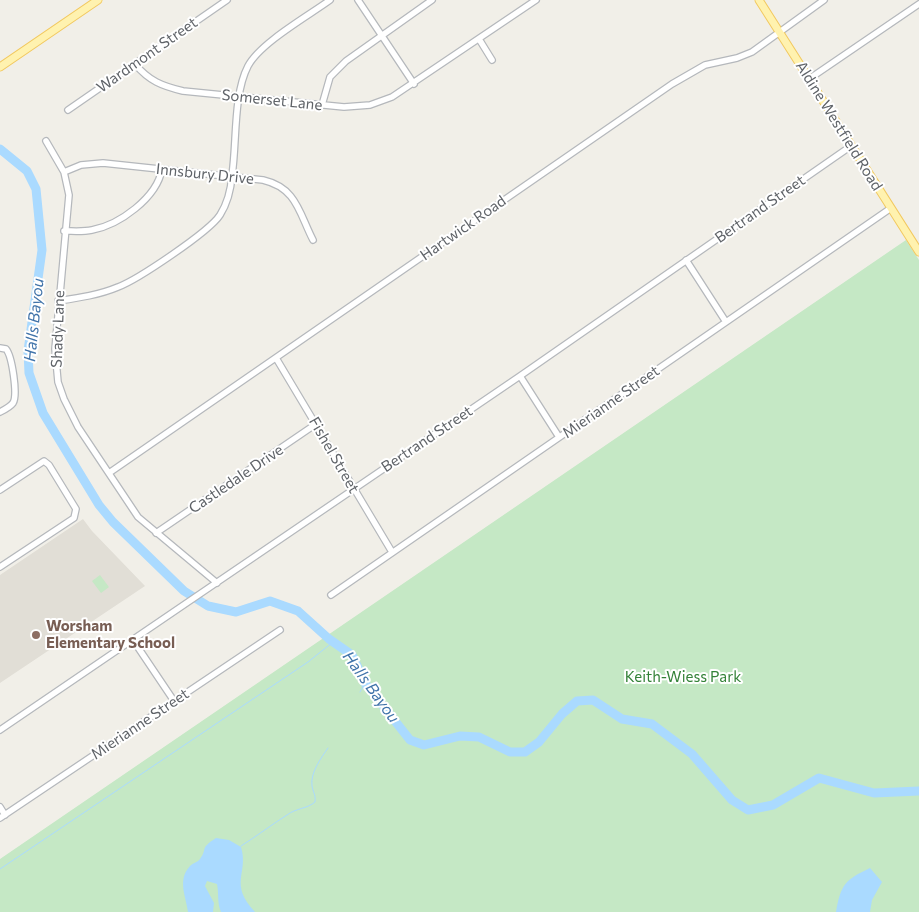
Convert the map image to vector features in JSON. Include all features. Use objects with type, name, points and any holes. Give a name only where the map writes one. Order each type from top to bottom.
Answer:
[{"type":"main road","points":[[0,67],[98,0]]},
{"type":"main road","name":"Aldine Westfield Road","points":[[759,0],[919,252]]},
{"type":"street","name":"Wardmont Street","points":[[68,110],[227,0]]},
{"type":"street","points":[[58,300],[95,294],[118,287],[194,238],[220,214],[228,198],[232,177],[244,74],[255,56],[330,0]]},
{"type":"street","points":[[358,0],[414,84]]},
{"type":"street","points":[[322,105],[333,72],[381,35],[432,0]]},
{"type":"street","name":"Somerset Lane","points":[[135,64],[149,80],[165,87],[240,97],[344,107],[370,104],[392,97],[414,84],[536,0]]},
{"type":"street","name":"Hartwick Road","points":[[109,473],[689,72],[705,65],[745,56],[824,0]]},
{"type":"street","points":[[809,78],[919,4]]},
{"type":"street","points":[[479,39],[492,60]]},
{"type":"street","name":"Shady Lane","points":[[46,141],[64,172],[69,195],[54,349],[58,382],[71,415],[138,517],[215,585]]},
{"type":"street","name":"Bertrand Street","points":[[0,730],[182,608],[851,146]]},
{"type":"street","name":"Innsbury Drive","points":[[64,172],[91,163],[268,181],[286,190],[293,196],[313,240]]},
{"type":"street","points":[[64,232],[93,230],[124,215],[154,192],[162,169]]},
{"type":"street","name":"Mierianne Street","points":[[331,595],[891,208]]},
{"type":"street","points":[[686,260],[726,322]]},
{"type":"street","points":[[0,412],[10,406],[15,397],[11,360],[3,349]]},
{"type":"street","name":"Fishel Street","points":[[276,358],[353,490],[392,552]]},
{"type":"street","points":[[520,376],[559,437]]},
{"type":"street","name":"Castledale Drive","points":[[156,534],[316,424]]},
{"type":"street","points":[[0,490],[44,461],[49,465],[76,508],[76,513],[71,520],[0,567]]},
{"type":"street","name":"Mierianne Street","points":[[3,816],[280,630]]},
{"type":"street","points":[[133,640],[174,701]]},
{"type":"street","points":[[0,807],[3,816]]},
{"type":"shaded area","name":"Worsham Elementary School","points":[[83,519],[92,531],[145,586],[0,683],[0,575]]},
{"type":"green space","name":"Keith-Wiess Park","points":[[906,240],[919,260],[919,912],[0,912],[0,859]]},
{"type":"green space","points":[[100,575],[109,587],[101,593],[92,581]]},
{"type":"water","points":[[216,838],[229,840],[241,847],[243,864],[241,886],[247,902],[255,912],[221,912],[217,884],[207,881],[205,886],[214,903],[213,912],[188,912],[183,888],[186,871],[200,859],[206,847]]},
{"type":"water","points":[[870,868],[882,882],[872,900],[870,912],[836,912],[842,889],[855,876]]},
{"type":"waterway","name":"Halls Bayou","points":[[0,149],[27,171],[36,189],[42,250],[28,351],[29,373],[43,413],[99,505],[113,522],[184,591],[208,606],[236,612],[270,601],[298,611],[329,639],[352,655],[365,683],[410,740],[424,745],[460,736],[479,737],[510,752],[525,752],[539,742],[562,714],[577,701],[593,700],[622,719],[652,724],[692,754],[732,800],[748,810],[773,805],[819,778],[874,793],[919,791]]},
{"type":"waterway","points":[[0,869],[308,662],[333,642]]},
{"type":"waterway","points":[[360,692],[365,683]]},
{"type":"waterway","points":[[241,846],[290,813],[315,802],[312,786],[313,776],[328,748]]},
{"type":"place","name":"Worsham Elementary School","points":[[36,635]]}]
